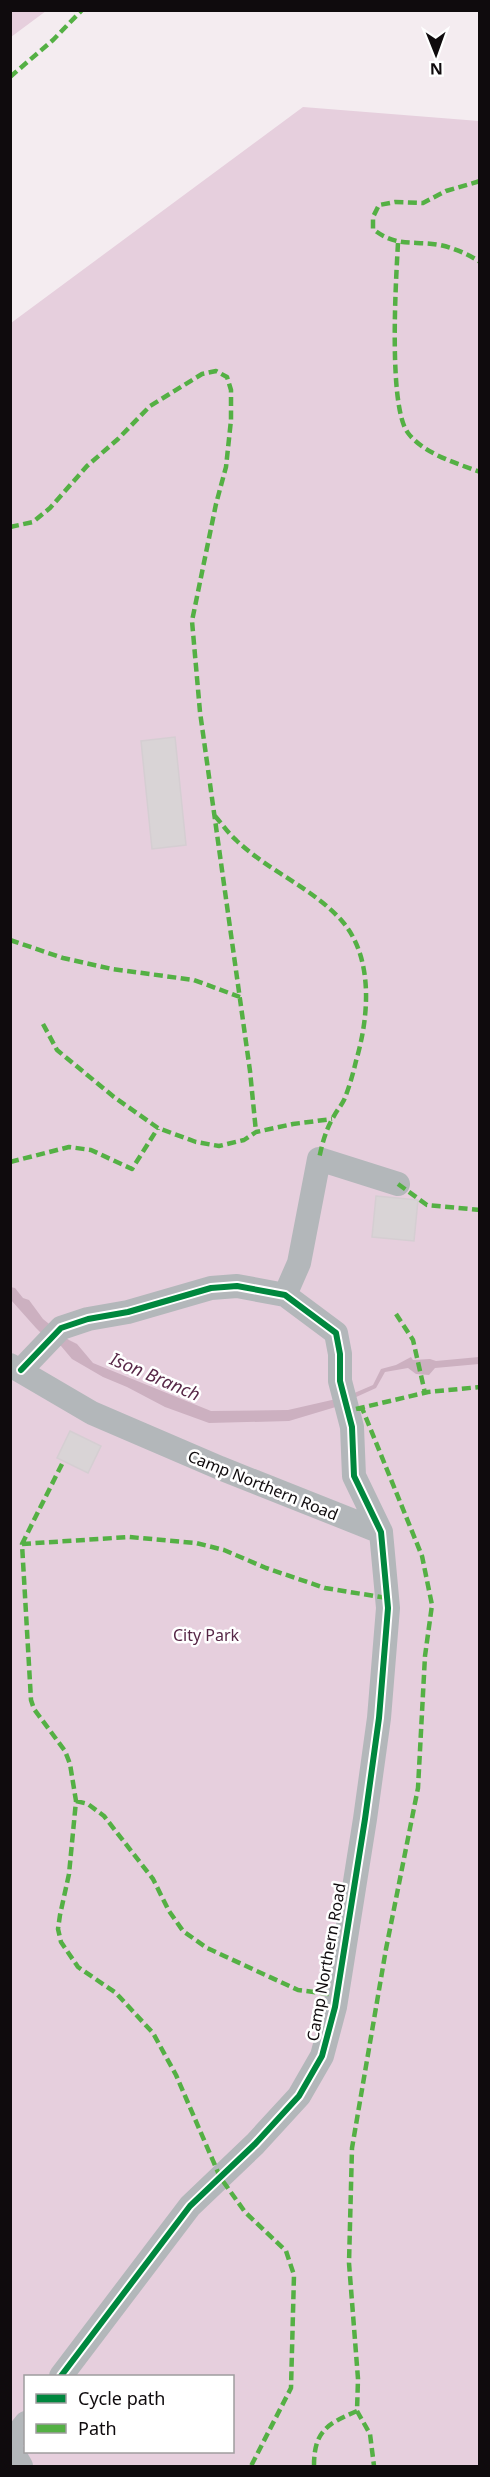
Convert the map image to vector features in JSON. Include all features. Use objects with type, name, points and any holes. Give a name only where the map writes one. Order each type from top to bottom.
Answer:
[{"type":"street","points":[[285,1295],[299,1263],[319,1159],[398,1184]]},
{"type":"street","points":[[16,1367],[38,1351],[61,1328],[88,1319],[128,1312],[211,1288],[237,1286],[285,1295],[336,1334],[340,1353],[340,1381],[352,1427],[354,1476],[381,1532]]},
{"type":"street","name":"Camp Northern Road","points":[[16,1367],[92,1413],[220,1468],[381,1532],[388,1608],[379,1718],[337,1995],[322,2056],[299,2096],[255,2144],[190,2206],[62,2375]]},
{"type":"street","points":[[21,2466],[10,2445],[24,2426]]},
{"type":"green space","points":[[11,10],[46,10],[46,11],[11,37]]},
{"type":"green space","name":"City Park","points":[[303,107],[479,121],[479,2466],[11,2466],[11,323]]},
{"type":"shaded area","points":[[10,1287],[15,1288],[23,1298],[29,1300],[43,1319],[77,1344],[93,1363],[211,1411],[288,1410],[345,1397],[373,1385],[381,1369],[396,1365],[411,1357],[413,1360],[436,1361],[479,1357],[479,1364],[435,1368],[429,1375],[416,1374],[408,1368],[385,1372],[376,1388],[354,1398],[349,1403],[289,1421],[209,1423],[165,1407],[72,1359],[61,1346],[53,1345],[11,1300]]},
{"type":"building","points":[[175,737],[186,845],[152,849],[141,741]]},
{"type":"building","points":[[376,1196],[418,1200],[414,1241],[372,1237]]},
{"type":"building","points":[[70,1431],[101,1446],[88,1473],[57,1458]]},
{"type":"marked path","points":[[10,77],[53,40],[82,10]]},
{"type":"marked path","points":[[480,181],[446,191],[423,203],[395,202],[379,205],[373,217],[373,229],[390,239],[445,246],[480,262]]},
{"type":"marked path","points":[[398,243],[395,342],[398,397],[402,419],[408,433],[423,447],[441,457],[480,472]]},
{"type":"marked path","points":[[10,527],[33,522],[50,508],[87,466],[118,439],[150,406],[202,374],[216,371],[227,377],[231,390],[231,420],[226,467],[192,621],[200,712],[250,1071],[256,1132]]},
{"type":"marked path","points":[[215,816],[249,851],[330,909],[342,921],[360,952],[366,988],[364,1026],[348,1091],[329,1126],[319,1159]]},
{"type":"marked path","points":[[10,940],[63,958],[112,969],[194,980],[240,997]]},
{"type":"marked path","points":[[43,1024],[57,1050],[114,1097],[158,1128],[196,1142],[219,1146],[244,1140],[256,1132],[332,1119]]},
{"type":"marked path","points":[[10,1162],[69,1147],[91,1150],[132,1169],[158,1128]]},
{"type":"marked path","points":[[398,1184],[427,1205],[480,1210]]},
{"type":"marked path","points":[[396,1314],[413,1340],[425,1393]]},
{"type":"marked path","points":[[356,1409],[428,1392],[480,1387]]},
{"type":"marked path","points":[[314,2466],[316,2444],[324,2430],[357,2411],[358,2379],[349,2263],[352,2148],[386,1949],[418,1788],[425,1656],[432,1605],[422,1556],[362,1408]]},
{"type":"marked path","points":[[62,1464],[22,1544],[31,1700],[34,1709],[65,1751],[70,1764],[76,1801],[69,1874],[58,1929],[61,1942],[78,1967],[116,1993],[153,2033],[176,2075],[220,2177],[245,2212],[286,2251],[294,2275],[291,2388],[251,2466]]},
{"type":"marked path","points":[[22,1544],[129,1537],[196,1543],[224,1550],[266,1568],[325,1588],[387,1598]]},
{"type":"marked path","points":[[76,1801],[88,1804],[104,1816],[153,1879],[169,1911],[183,1931],[207,1948],[298,1990],[337,1995]]},
{"type":"marked path","points":[[357,2411],[370,2434],[374,2466]]},
{"type":"cycle path","points":[[21,1370],[61,1328],[88,1319],[128,1312],[211,1288],[237,1286],[285,1295],[336,1333],[340,1354],[340,1381],[352,1427],[354,1476],[381,1532],[388,1608],[379,1718],[365,1819],[335,2007],[322,2056],[299,2096],[255,2144],[190,2206],[62,2375]]},
{"type":"water label","name":"Ison Branch","points":[[155,1377]]}]
